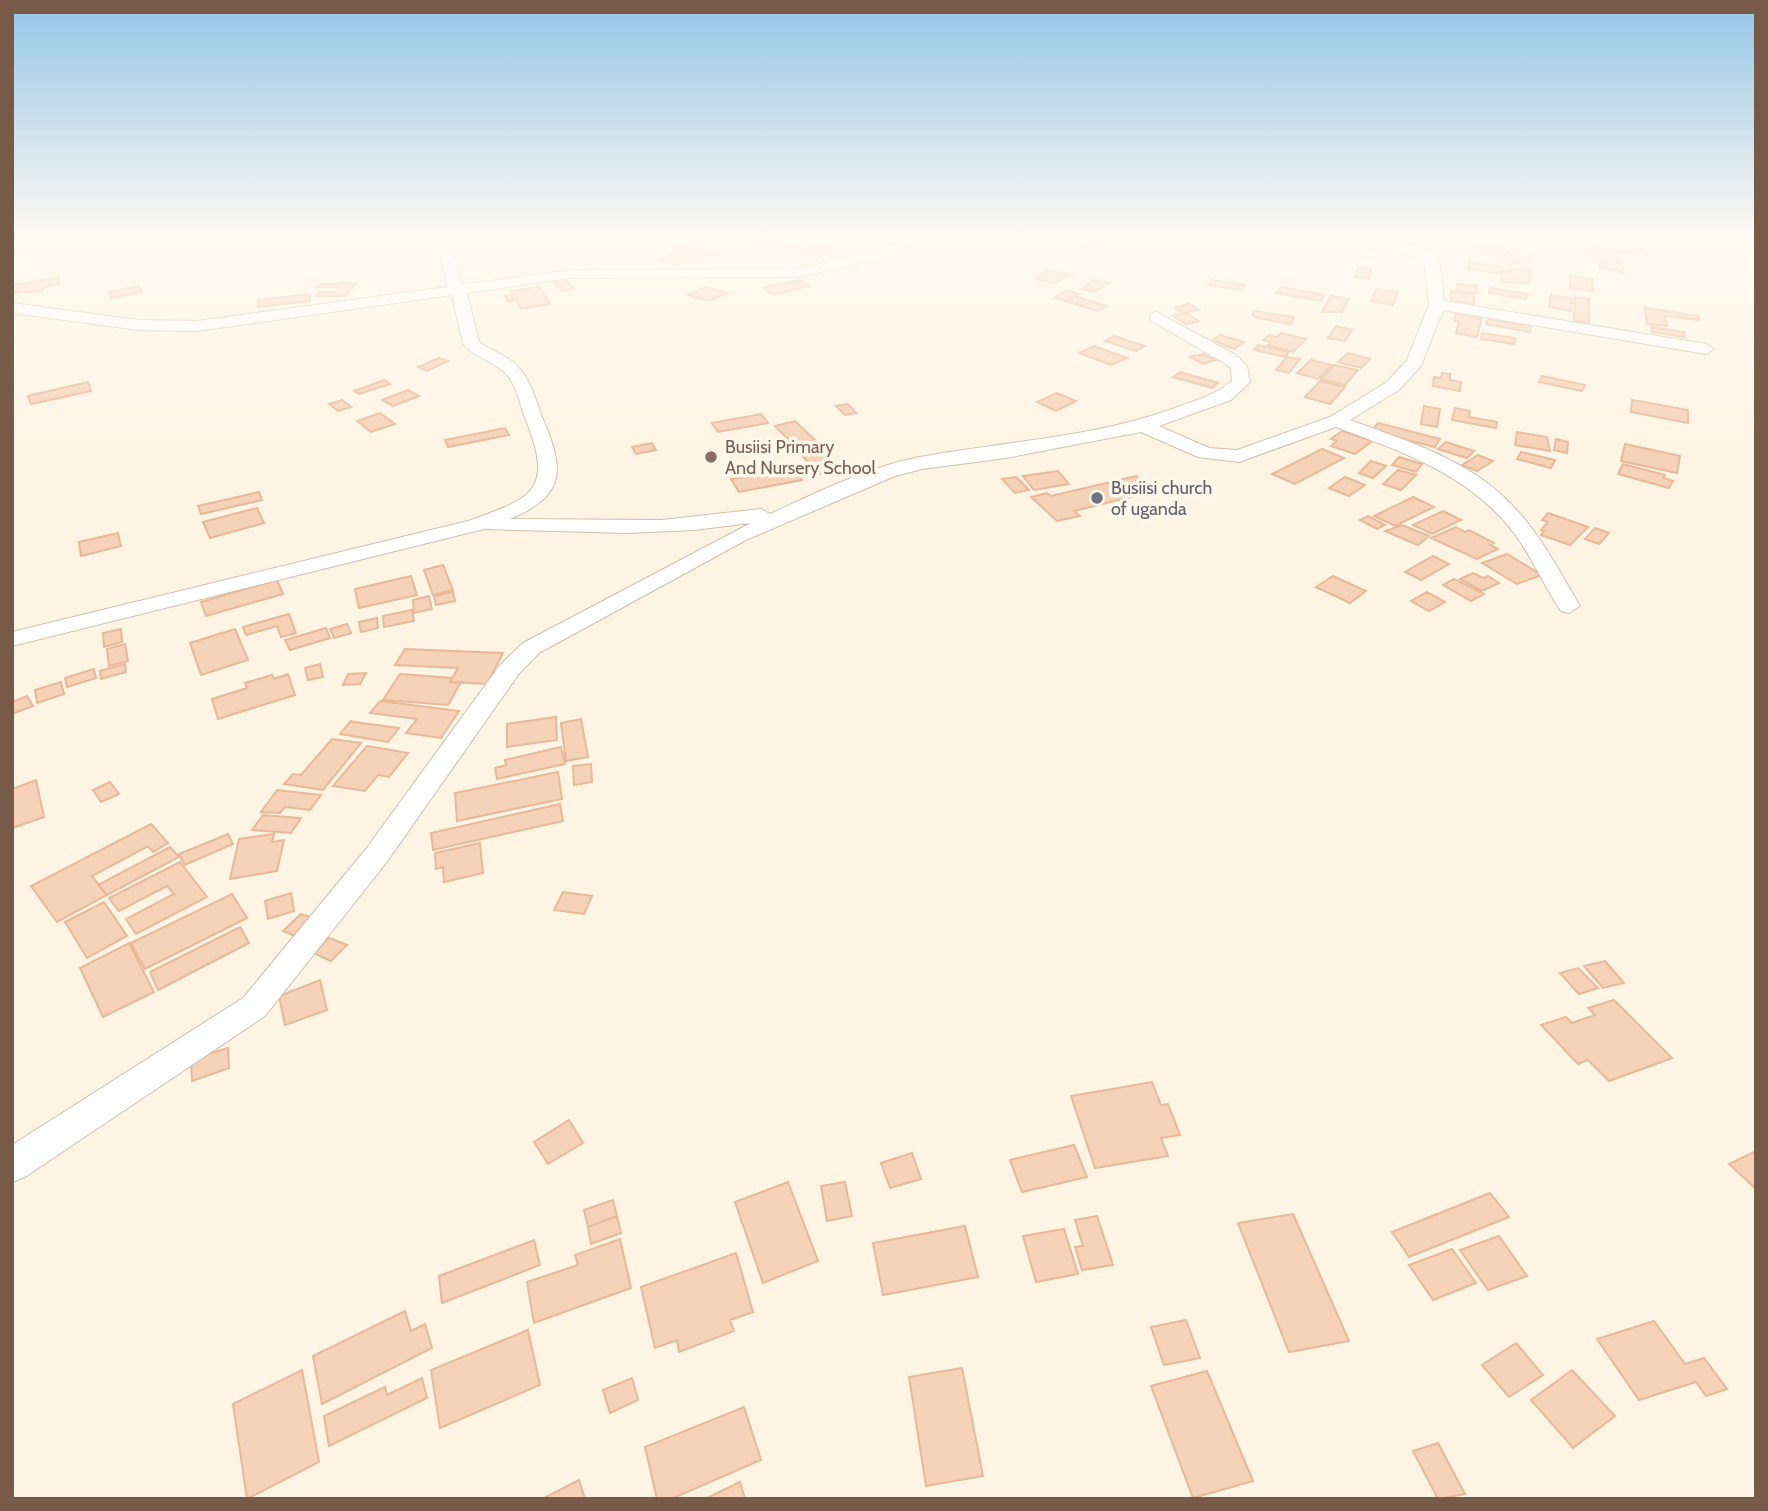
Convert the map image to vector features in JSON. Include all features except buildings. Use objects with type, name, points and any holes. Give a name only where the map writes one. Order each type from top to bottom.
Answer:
[{"type":"street","points":[[30,311],[117,323],[177,327],[301,311]]},
{"type":"street","points":[[12,639],[475,525],[530,504],[548,486],[552,468],[546,443],[516,375],[471,344],[464,311]]},
{"type":"street","points":[[1143,426],[1205,453],[1229,457],[1253,453],[1336,421],[1376,399],[1407,374],[1415,362],[1435,311]]},
{"type":"street","points":[[1476,311],[1706,349]]},
{"type":"street","points":[[12,1165],[254,1007],[376,856],[509,670],[531,648],[622,597],[800,507],[856,484],[920,463],[1006,452],[1143,426],[1225,396],[1241,382],[1239,366],[1230,359],[1156,317]]},
{"type":"street","points":[[1336,421],[1430,457],[1502,505],[1526,534],[1569,606]]},
{"type":"street","points":[[475,525],[686,526],[800,507]]},
{"type":"place","name":"Busiisi Primary And Nursery School","points":[[711,457]]},
{"type":"place","name":"Busiisi church of uganda","points":[[1097,498]]}]
